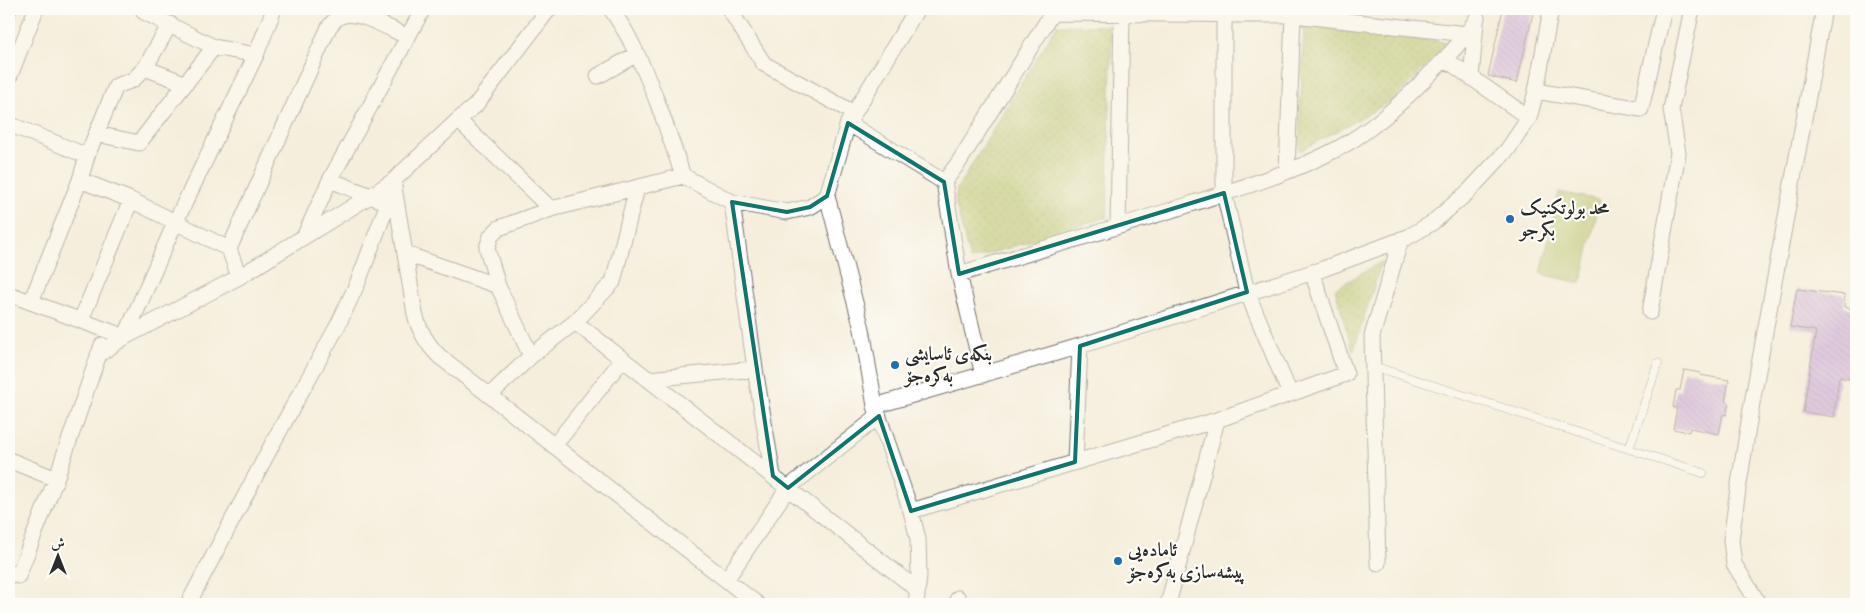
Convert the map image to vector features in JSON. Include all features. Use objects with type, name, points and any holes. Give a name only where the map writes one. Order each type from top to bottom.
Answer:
[{"type":"street","points":[[9,78],[36,9]]},
{"type":"street","points":[[125,337],[175,223],[256,54],[274,9]]},
{"type":"street","points":[[304,237],[330,180],[423,9]]},
{"type":"street","points":[[98,355],[125,337],[239,277],[393,181],[475,106],[549,9]]},
{"type":"street","points":[[611,9],[637,54],[658,104],[683,176]]},
{"type":"street","points":[[729,9],[764,64],[851,118],[944,182]]},
{"type":"street","points":[[917,9],[851,118],[827,196],[862,329],[877,411],[911,511],[918,539],[920,560],[917,597]]},
{"type":"street","points":[[726,580],[788,488],[877,411],[983,375],[1312,272],[1401,239],[1432,223],[1468,192],[1508,149],[1529,118],[1536,91],[1551,9]]},
{"type":"street","points":[[1536,91],[1641,109],[1664,9]]},
{"type":"street","points":[[1650,312],[1678,153],[1671,108],[1692,9]]},
{"type":"street","points":[[1759,604],[1734,564],[1731,540],[1754,393],[1824,9]]},
{"type":"street","points":[[1224,11],[1224,194],[1246,292],[1290,394]]},
{"type":"street","points":[[983,375],[959,274],[944,182],[959,162],[1052,12],[1122,14],[1224,11],[1293,15],[1361,15],[1467,34]]},
{"type":"street","points":[[144,12],[214,47],[256,54]]},
{"type":"street","points":[[1118,226],[1122,14]]},
{"type":"street","points":[[959,274],[1224,194],[1287,171],[1336,150],[1360,136],[1399,106],[1446,59],[1467,34],[1477,14]]},
{"type":"street","points":[[1471,77],[1477,14]]},
{"type":"street","points":[[239,277],[229,249],[329,26],[341,16],[358,15],[408,37]]},
{"type":"street","points":[[1287,171],[1293,15]]},
{"type":"street","points":[[31,302],[116,86],[133,80],[145,68],[170,24]]},
{"type":"street","points":[[97,134],[139,143],[214,47]]},
{"type":"street","points":[[598,76],[637,54]]},
{"type":"street","points":[[1446,59],[1529,118]]},
{"type":"street","points":[[145,68],[184,83]]},
{"type":"street","points":[[458,120],[551,209]]},
{"type":"street","points":[[9,124],[87,156]]},
{"type":"street","points":[[531,356],[498,286],[487,248],[491,236],[499,228],[551,209],[683,176],[732,202],[787,212],[810,207],[827,196]]},
{"type":"street","points":[[80,180],[131,200],[229,249]]},
{"type":"street","points":[[330,180],[393,205]]},
{"type":"street","points":[[393,181],[393,205],[406,254],[415,314],[428,346],[438,356],[757,604]]},
{"type":"street","points":[[490,395],[531,356],[575,322],[613,282],[637,188]]},
{"type":"street","points":[[81,320],[131,200]]},
{"type":"street","points":[[732,202],[755,369],[773,476]]},
{"type":"street","points":[[188,604],[275,439],[338,325],[393,205]]},
{"type":"street","points":[[1378,563],[1372,336],[1401,239]]},
{"type":"street","points":[[406,254],[498,286]]},
{"type":"street","points":[[911,511],[1217,420],[1346,374],[1312,272]]},
{"type":"street","points":[[9,294],[125,337]]},
{"type":"street","points":[[575,322],[788,488],[917,597]]},
{"type":"street","points":[[9,572],[18,576],[56,478],[107,330]]},
{"type":"street","points":[[1075,462],[1080,346]]},
{"type":"street","points":[[554,446],[623,359]]},
{"type":"street","points":[[648,379],[755,369]]},
{"type":"street","points":[[1168,604],[1217,420]]},
{"type":"street","points":[[9,460],[56,478]]},
{"type":"lane","points":[[1629,449],[1658,364]]},
{"type":"lane","points":[[1373,366],[1703,473]]},
{"type":"highlighted area","points":[[848,123],[944,182],[959,274],[1224,193],[1247,292],[1080,346],[1075,462],[911,511],[879,416],[788,488],[773,476],[732,202],[787,212],[810,207],[827,196]]},
{"type":"green space","points":[[1057,25],[1112,26],[1107,217],[970,260],[955,201],[957,189]]},
{"type":"green space","points":[[1304,26],[1446,42],[1431,61],[1393,100],[1300,151]]},
{"type":"green space","points":[[1559,192],[1600,200],[1581,283],[1541,274]]},
{"type":"green space","points":[[1382,261],[1353,352],[1335,289]]},
{"type":"building","points":[[1503,9],[1534,9],[1517,83],[1488,76]]},
{"type":"building","points":[[1797,289],[1845,295],[1844,307],[1856,310],[1856,380],[1839,377],[1834,417],[1803,412],[1816,331],[1790,327]]},
{"type":"building","points":[[1684,370],[1729,380],[1725,402],[1729,402],[1726,415],[1723,414],[1719,434],[1690,428],[1689,432],[1673,429],[1677,408],[1673,407],[1676,390],[1680,390]]},
{"type":"place","name":"محد بولوتکنیک بکرجو","points":[[1510,219]]},
{"type":"place","name":"بنکەی ئاسایشی بەکرەجۆ","points":[[895,365]]},
{"type":"place","name":"ئامادەیی پیشەسازی بەکرەجۆ","points":[[1118,561]]}]
